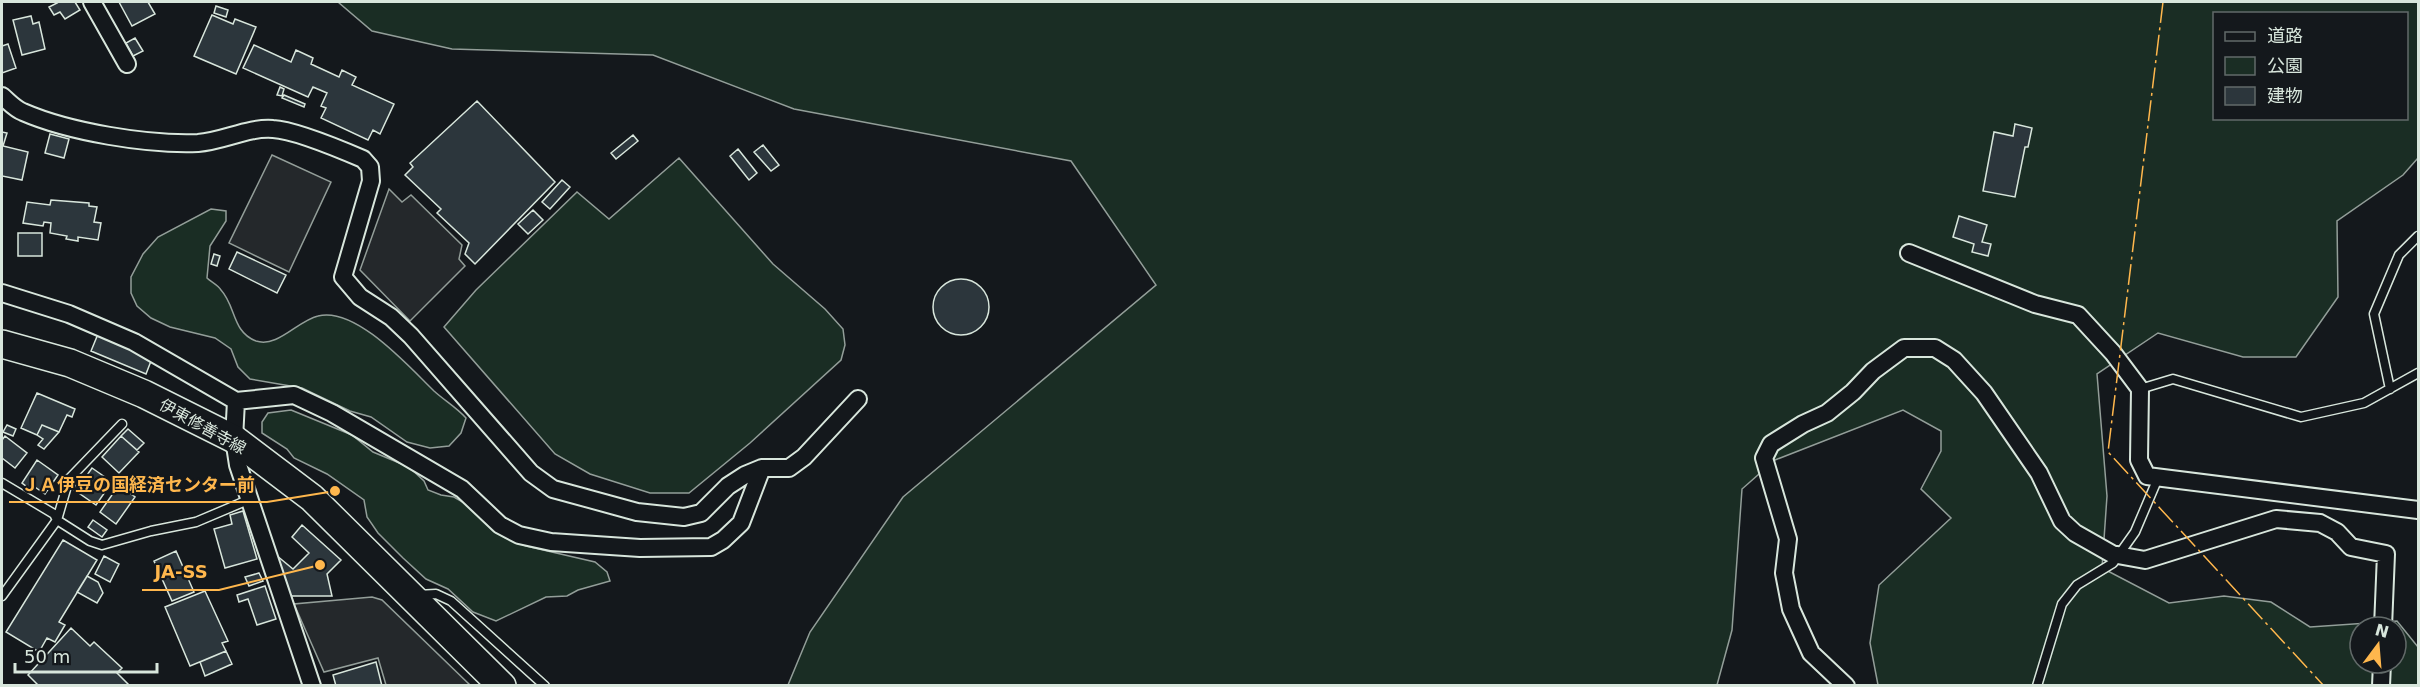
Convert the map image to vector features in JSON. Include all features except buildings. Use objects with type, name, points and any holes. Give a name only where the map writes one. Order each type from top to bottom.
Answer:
[{"type":"main road","name":"伊東修善寺線","points":[[2,344],[81,368],[144,394],[234,439],[312,498],[502,686]]},
{"type":"street","points":[[92,2],[127,64]]},
{"type":"street","points":[[2,96],[21,111],[59,125],[134,139],[198,143],[235,137],[256,128],[277,129],[363,159],[370,167],[371,181],[343,277],[360,297],[391,317],[411,336],[531,473],[553,489],[637,512],[684,517],[701,513],[728,486],[762,468],[789,468],[804,457],[858,399]]},
{"type":"street","points":[[1909,253],[2035,304],[2078,315],[2113,353],[2140,389],[2139,460],[2147,476],[2418,510]]},
{"type":"street","points":[[2,293],[69,314],[134,342],[236,401],[294,395],[332,413],[462,489],[500,525],[519,535],[551,542],[640,548],[711,547],[723,540],[741,523],[762,468]]},
{"type":"street","points":[[1846,686],[1811,653],[1791,609],[1784,573],[1788,539],[1764,458],[1771,444],[1803,424],[1827,413],[1853,392],[1873,371],[1904,348],[1935,348],[1954,360],[1984,393],[2033,464],[2062,521],[2075,533],[2118,555],[2145,560],[2276,519],[2320,523],[2337,532],[2351,547],[2386,554],[2383,615]]},
{"type":"street","points":[[236,401],[234,439],[238,465],[312,686]]},
{"type":"lane","points":[[2390,389],[2374,314],[2399,255],[2418,236]]},
{"type":"lane","points":[[2140,389],[2173,379],[2301,417],[2364,403],[2418,373]]},
{"type":"lane","points":[[2,596],[57,520],[69,479],[122,424]]},
{"type":"lane","points":[[2037,686],[2062,604],[2077,585],[2113,563],[2135,532],[2158,478]]},
{"type":"lane","points":[[2,483],[54,514],[57,520],[90,541],[102,545],[151,531],[196,522],[248,500]]},
{"type":"lane","points":[[411,595],[436,594],[451,601],[545,686]]},
{"type":"green space","points":[[338,2],[2418,2],[2418,158],[2403,175],[2337,221],[2338,297],[2296,357],[2243,357],[2158,333],[2097,374],[2107,496],[2102,568],[2169,603],[2224,596],[2271,602],[2310,627],[2348,624],[2348,675],[2408,675],[2408,635],[2418,647],[2418,685],[1878,685],[1870,643],[1879,585],[1951,518],[1921,489],[1941,451],[1941,431],[1903,410],[1775,460],[1742,489],[1732,630],[1717,685],[788,685],[810,632],[903,497],[1156,285],[1071,161],[794,109],[653,55],[452,49],[372,31]]},
{"type":"green space","points":[[679,158],[773,264],[825,309],[843,329],[845,345],[841,360],[750,443],[689,493],[650,493],[590,474],[555,454],[444,327],[476,290],[577,192],[609,219]]},
{"type":"green space","points":[[211,209],[226,211],[226,221],[210,246],[207,278],[226,296],[238,325],[248,337],[256,341],[272,341],[318,316],[333,315],[349,320],[381,341],[466,418],[461,433],[449,446],[430,448],[407,442],[371,417],[350,411],[302,388],[250,379],[238,367],[231,349],[215,338],[170,327],[151,318],[137,306],[131,293],[131,277],[143,254],[158,237]]},
{"type":"green space","points":[[291,410],[352,435],[373,452],[409,467],[424,481],[428,490],[454,497],[473,508],[487,524],[504,537],[526,546],[595,562],[607,572],[610,581],[578,590],[567,596],[546,597],[496,621],[473,612],[448,589],[426,579],[378,533],[367,517],[364,500],[327,474],[294,458],[287,449],[262,433],[262,422],[268,413]]},
{"type":"shaded area","points":[[272,155],[331,182],[289,272],[229,243]]},
{"type":"shaded area","points":[[389,189],[402,202],[411,195],[462,245],[459,259],[465,266],[410,321],[360,270]]},
{"type":"shaded area","points":[[372,597],[382,600],[470,685],[386,685],[378,658],[324,672],[294,604]]},
{"type":"power","points":[[2163,2],[2108,452],[2324,686]]},
{"type":"place","name":"ＪＡ伊豆の国経済センター前","points":[[335,491]]},
{"type":"place","name":"JA-SS","points":[[320,565]]}]
